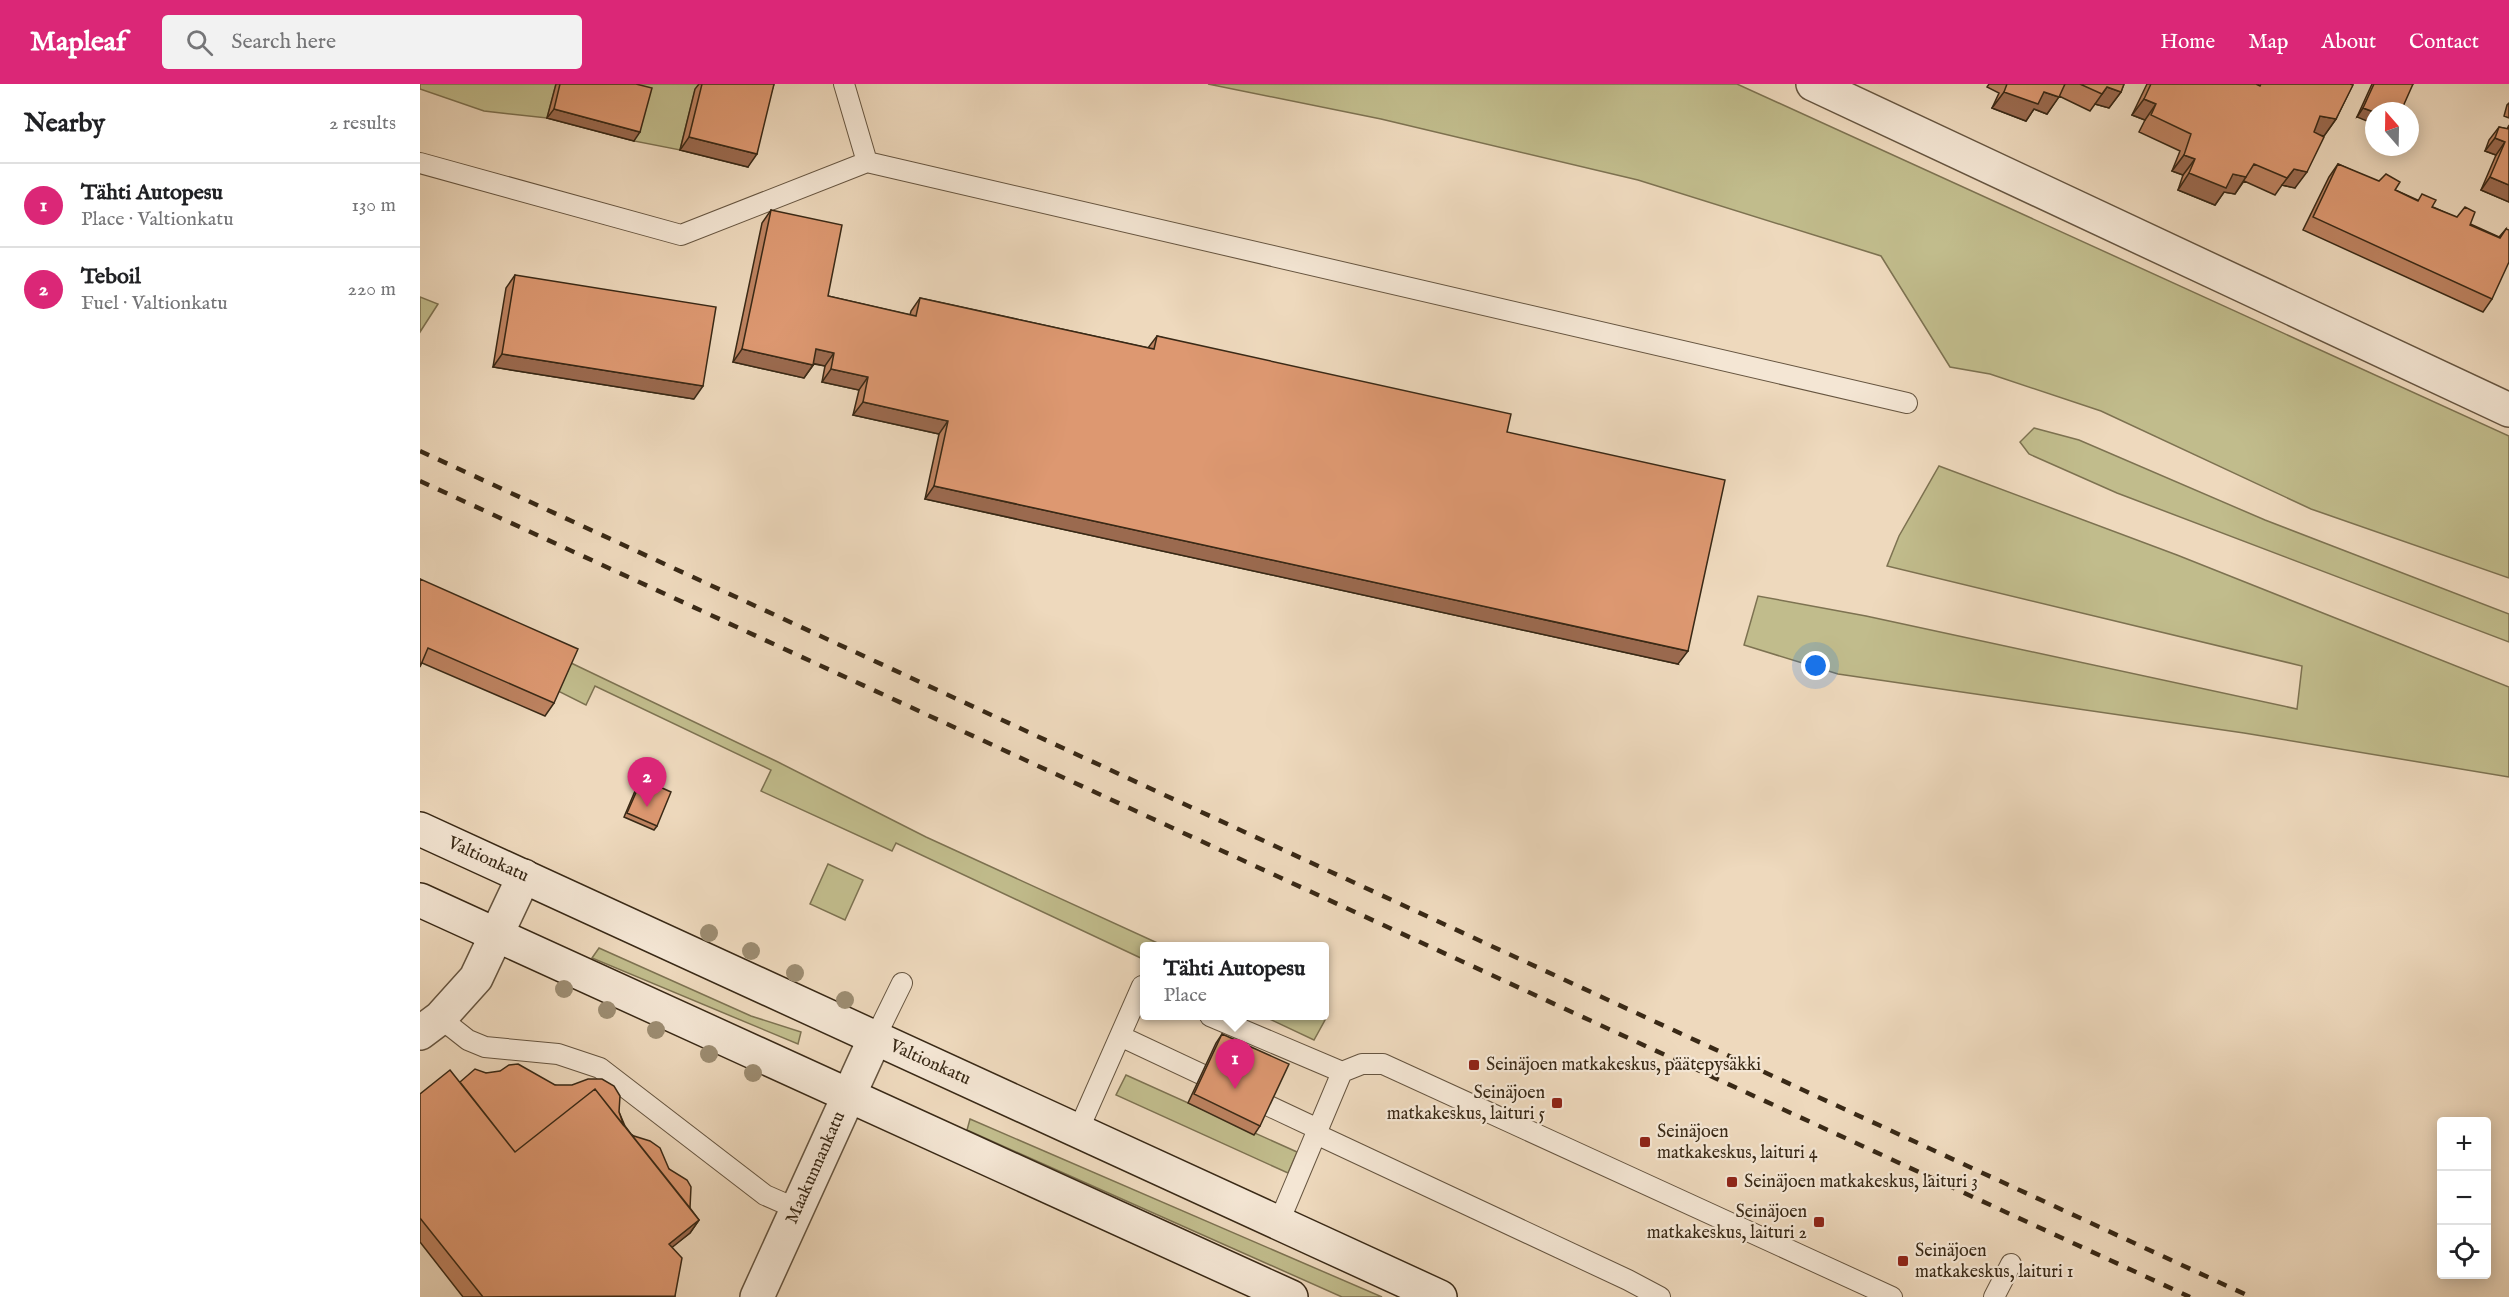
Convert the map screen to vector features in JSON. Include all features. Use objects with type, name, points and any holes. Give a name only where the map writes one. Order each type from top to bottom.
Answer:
[{"type":"main road","points":[[1812,84],[2509,410]]},
{"type":"main road","name":"Valtionkatu","points":[[420,830],[1440,1297]]},
{"type":"main road","points":[[430,1026],[476,978],[524,876]]},
{"type":"main road","points":[[420,900],[1291,1297]]},
{"type":"main road","name":"Maakunnankatu","points":[[757,1297],[875,1038]]},
{"type":"lane","points":[[844,84],[867,162]]},
{"type":"lane","points":[[420,163],[681,235],[867,162],[1907,403]]},
{"type":"lane","points":[[875,1038],[902,983]]},
{"type":"lane","points":[[1078,1131],[1140,991]]},
{"type":"lane","points":[[1219,1020],[1342,1072],[1362,1064],[1383,1064],[1892,1297]]},
{"type":"lane","points":[[430,1026],[485,1047],[558,1054],[600,1068],[765,1195],[797,1209]]},
{"type":"lane","points":[[1120,1036],[1660,1297]]},
{"type":"lane","points":[[1279,1222],[1342,1072]]},
{"type":"lane","points":[[1994,1297],[2011,1264]]},
{"type":"shaded area","points":[[420,84],[556,84],[547,118],[484,111],[420,89]]},
{"type":"shaded area","points":[[597,84],[710,84],[695,90],[680,150],[634,141],[645,97]]},
{"type":"shaded area","points":[[1208,84],[1737,84],[2509,436],[2509,578],[2311,509],[2101,411],[1990,374],[1950,367],[1881,256],[1638,180],[1381,119]]},
{"type":"shaded area","points":[[420,297],[438,304],[420,332]]},
{"type":"shaded area","points":[[2034,428],[2079,440],[2265,520],[2509,614],[2509,642],[2117,493],[2029,454],[2020,442]]},
{"type":"shaded area","points":[[1939,466],[2177,555],[2509,687],[2509,777],[2244,733],[1838,674],[1744,645],[1758,596],[1866,616],[2297,709],[2302,666],[1887,566],[1899,536]]},
{"type":"shaded area","points":[[569,662],[778,762],[926,837],[1155,942],[1140,942],[1140,958],[896,843],[892,851],[761,791],[771,770],[595,686],[586,705],[556,690]]},
{"type":"shaded area","points":[[828,864],[863,880],[845,920],[810,904]]},
{"type":"shaded area","points":[[599,948],[751,1016],[801,1032],[798,1044],[592,958]]},
{"type":"shaded area","points":[[1272,1020],[1325,1020],[1314,1040]]},
{"type":"shaded area","points":[[1126,1075],[1297,1152],[1288,1173],[1116,1095]]},
{"type":"shaded area","points":[[970,1119],[1382,1297],[1342,1297],[967,1130]]},
{"type":"building","points":[[560,84],[636,84],[652,88],[640,132],[554,109]]},
{"type":"building","points":[[702,84],[774,84],[757,154],[689,137]]},
{"type":"building","points":[[2007,84],[2065,84],[2059,97],[2044,92],[2038,104],[2004,92]]},
{"type":"building","points":[[2080,84],[2124,84],[2121,92],[2107,87],[2102,94]]},
{"type":"building","points":[[2151,84],[2353,85],[2336,119],[2320,116],[2314,132],[2324,137],[2307,172],[2294,169],[2287,178],[2254,164],[2246,177],[2233,174],[2226,188],[2189,173],[2195,159],[2184,155],[2191,134],[2151,115],[2156,104],[2144,99]]},
{"type":"building","points":[[2374,84],[2413,84],[2405,102],[2366,102]]},
{"type":"building","points":[[2499,127],[2509,129],[2509,185],[2490,177],[2505,142],[2495,138]]},
{"type":"building","points":[[2338,164],[2379,181],[2386,174],[2400,182],[2395,190],[2418,201],[2422,194],[2436,200],[2432,207],[2457,217],[2465,207],[2475,212],[2470,225],[2500,238],[2506,229],[2509,230],[2509,262],[2492,299],[2313,217]]},
{"type":"building","points":[[771,210],[842,225],[828,296],[916,316],[920,298],[1154,349],[1157,336],[1511,414],[1507,432],[1725,480],[1688,651],[934,486],[948,421],[863,402],[868,377],[831,369],[834,353],[816,349],[813,365],[742,349]]},
{"type":"building","points":[[515,275],[716,307],[703,386],[502,354]]},
{"type":"building","points":[[420,579],[578,649],[554,703],[428,648],[420,667]]},
{"type":"building","points":[[642,779],[671,792],[657,826],[627,813]]},
{"type":"building","points":[[1222,1034],[1289,1064],[1260,1126],[1194,1094]]},
{"type":"building","points":[[518,1064],[555,1085],[572,1085],[588,1079],[602,1079],[614,1086],[620,1096],[619,1112],[624,1126],[595,1089],[515,1152],[460,1082],[475,1069],[486,1073],[500,1071],[509,1065]]},
{"type":"building","points":[[450,1070],[515,1152],[595,1089],[699,1220],[669,1244],[682,1258],[675,1296],[483,1297],[420,1218],[420,1094]]},
{"type":"building","points":[[631,1134],[650,1141],[660,1148],[669,1169],[687,1180],[691,1187],[690,1208]]},
{"type":"railway","points":[[420,451],[2251,1297]]},
{"type":"railway","points":[[420,481],[2190,1297]]},
{"type":"place","name":"Teboil","points":[[647,807]]},
{"type":"place","name":"Seinäjoen matkakeskus, päätepysäkki","points":[[1474,1065]]},
{"type":"place","name":"Tähti Autopesu","points":[[1235,1089]]},
{"type":"place","name":"Seinäjoen matkakeskus, laituri 5","points":[[1557,1103]]},
{"type":"place","name":"Seinäjoen matkakeskus, laituri 4","points":[[1645,1142]]},
{"type":"place","name":"Seinäjoen matkakeskus, laituri 3","points":[[1732,1182]]},
{"type":"place","name":"Seinäjoen matkakeskus, laituri 2","points":[[1819,1222]]},
{"type":"place","name":"Seinäjoen matkakeskus, laituri 1","points":[[1903,1261]]}]
